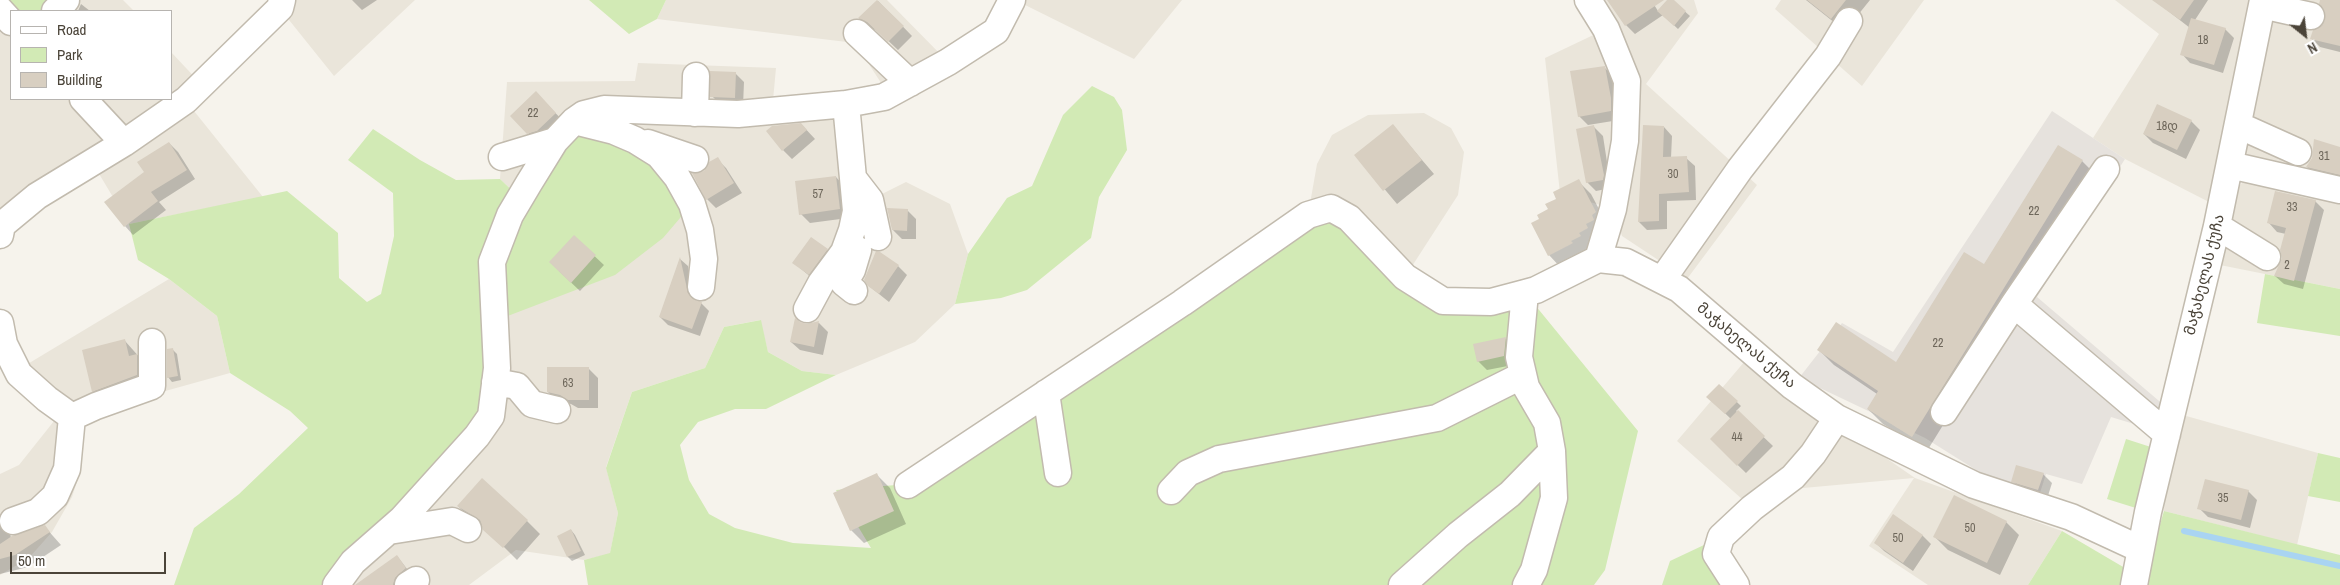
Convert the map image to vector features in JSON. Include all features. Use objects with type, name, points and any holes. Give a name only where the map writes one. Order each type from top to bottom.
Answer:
[{"type":"street","points":[[56,10],[66,0]]},
{"type":"street","points":[[0,235],[2,225],[37,196],[124,143],[186,100],[280,8],[282,0]]},
{"type":"street","points":[[336,585],[353,562],[389,532],[477,436],[491,416],[495,382],[492,262],[510,215],[555,141],[574,121],[584,114],[604,109],[738,114],[846,104],[884,97],[948,62],[996,30],[1012,0]]},
{"type":"street","points":[[908,484],[1182,303],[1308,215],[1331,208],[1349,218],[1405,277],[1443,301],[1491,302],[1525,293],[1536,290],[1598,259],[1613,209],[1625,141],[1627,81],[1606,29],[1588,0]]},
{"type":"street","points":[[2262,2],[2311,16]]},
{"type":"street","name":"მაჭახელას ქუჩა","points":[[2134,585],[2140,548],[2166,434],[2217,226],[2262,2]]},
{"type":"street","points":[[0,10],[10,21]]},
{"type":"street","points":[[1662,280],[1740,169],[1828,56],[1849,21]]},
{"type":"street","points":[[857,33],[910,83]]},
{"type":"street","points":[[694,113],[696,76]]},
{"type":"street","points":[[84,100],[124,143]]},
{"type":"street","points":[[846,104],[858,250],[852,270],[844,283],[854,291]]},
{"type":"street","points":[[574,121],[614,131],[635,140],[659,155],[677,177],[692,204],[700,230],[704,259],[701,287]]},
{"type":"street","points":[[2238,125],[2298,152]]},
{"type":"street","points":[[635,140],[659,146],[695,160]]},
{"type":"street","points":[[502,157],[555,141]]},
{"type":"street","points":[[2230,165],[2340,190]]},
{"type":"street","points":[[1944,412],[2014,304],[2106,169]]},
{"type":"street","points":[[852,178],[870,200],[878,237]]},
{"type":"street","points":[[807,309],[821,283],[844,252],[856,211]]},
{"type":"street","points":[[2217,226],[2268,257]]},
{"type":"street","name":"მაჭახელას ქუჩა","points":[[1598,259],[1626,262],[1679,289],[1792,386],[1837,418],[1974,485],[2071,517],[2140,548]]},
{"type":"street","points":[[1525,293],[1519,357],[1526,387],[1547,423],[1552,451],[1554,498],[1534,570],[1526,585]]},
{"type":"street","points":[[2014,304],[2166,434]]},
{"type":"street","points":[[0,323],[4,344],[19,374],[47,399],[72,417]]},
{"type":"street","points":[[72,417],[96,406],[152,386],[152,342]]},
{"type":"street","points":[[1171,491],[1188,473],[1219,459],[1437,418],[1523,375]]},
{"type":"street","points":[[495,382],[517,386],[532,404],[557,410]]},
{"type":"street","points":[[1046,393],[1058,473]]},
{"type":"street","points":[[13,521],[38,512],[55,496],[67,469],[72,417]]},
{"type":"street","points":[[1736,585],[1716,554],[1721,537],[1752,508],[1793,477],[1813,454],[1837,418]]},
{"type":"street","points":[[1402,585],[1458,535],[1510,494],[1552,451]]},
{"type":"street","points":[[389,532],[452,521],[468,529]]},
{"type":"shaded area","points":[[66,0],[123,0],[133,10],[56,10]]},
{"type":"shaded area","points":[[273,0],[415,0],[334,76]]},
{"type":"shaded area","points":[[666,0],[887,0],[948,62],[889,95],[855,43],[657,19]]},
{"type":"shaded area","points":[[1015,0],[1182,0],[1134,59]]},
{"type":"shaded area","points":[[1588,0],[1694,0],[1698,13],[1646,84],[1757,185],[1687,279],[1622,236],[1613,209],[1560,193],[1545,58],[1606,29]]},
{"type":"shaded area","points":[[1781,0],[1924,0],[1862,86],[1775,9]]},
{"type":"shaded area","points":[[2115,0],[2258,0],[2209,202],[2125,159],[2093,138],[2159,34]]},
{"type":"shaded area","points":[[2276,0],[2340,0],[2340,183],[2244,160]]},
{"type":"shaded area","points":[[0,10],[10,21],[10,100],[172,100],[172,53],[202,85],[186,101],[263,197],[129,224],[92,162],[0,222]]},
{"type":"shaded area","points":[[638,63],[776,68],[772,111],[846,104],[870,200],[906,182],[950,204],[968,254],[955,304],[915,342],[836,375],[802,371],[768,352],[760,320],[724,327],[705,368],[632,392],[606,467],[618,513],[610,554],[584,560],[516,550],[469,585],[344,585],[519,197],[500,179],[507,82],[635,81]]},
{"type":"shaded area","points":[[2052,111],[2125,159],[2037,297],[2172,412],[2167,434],[2111,417],[2082,484],[2046,474],[2040,493],[1992,480],[1925,438],[1799,378],[1842,323],[1893,352]]},
{"type":"shaded area","points":[[1424,113],[1451,128],[1464,152],[1458,195],[1405,277],[1308,215],[1317,164],[1332,135],[1368,115]]},
{"type":"shaded area","points":[[2249,176],[2340,198],[2340,289],[2220,265],[2236,189]]},
{"type":"shaded area","points":[[169,279],[217,316],[230,373],[72,417],[82,466],[72,497],[52,532],[29,558],[0,575],[0,474],[19,465],[58,416],[21,368]]},
{"type":"shaded area","points":[[1745,361],[1915,478],[2062,531],[2028,585],[1928,585],[1869,546],[1914,478],[1792,489],[1752,508],[1677,441]]},
{"type":"shaded area","points":[[2172,412],[2318,453],[2297,545],[2164,511],[2167,434]]},
{"type":"green space","points":[[0,0],[66,0],[56,10],[10,10]]},
{"type":"green space","points":[[589,0],[666,0],[657,19],[629,34]]},
{"type":"green space","points":[[1092,86],[1114,97],[1122,110],[1127,150],[1099,197],[1091,238],[1027,290],[1001,298],[955,304],[968,254],[1007,198],[1032,186],[1063,115]]},
{"type":"green space","points":[[574,121],[614,131],[692,204],[663,238],[615,275],[492,322],[485,416],[344,585],[174,585],[194,528],[239,494],[308,428],[290,411],[230,373],[217,316],[169,279],[138,260],[129,224],[287,191],[338,233],[339,278],[367,302],[381,294],[394,236],[393,193],[348,160],[373,129],[420,160],[456,180],[500,179],[519,197]]},
{"type":"green space","points":[[1331,208],[1443,301],[1535,305],[1638,431],[1605,570],[1594,585],[588,585],[584,560],[610,553],[618,513],[606,468],[632,392],[705,368],[724,327],[761,320],[768,352],[802,371],[836,375],[766,409],[735,409],[698,422],[680,445],[689,480],[709,514],[735,528],[793,543],[871,548],[836,490],[908,484]]},
{"type":"green space","points":[[2265,274],[2340,289],[2340,336],[2257,323]]},
{"type":"green space","points":[[2126,439],[2157,449],[2139,509],[2107,499]]},
{"type":"green space","points":[[2318,453],[2340,458],[2340,502],[2308,496]]},
{"type":"green space","points":[[2164,511],[2340,555],[2340,585],[2142,585]]},
{"type":"green space","points":[[2062,531],[2130,571],[2129,585],[2028,585]]},
{"type":"green space","points":[[1721,537],[1736,585],[1662,585],[1670,561]]},
{"type":"building","points":[[877,0],[904,26],[888,42],[867,22],[858,18]]},
{"type":"building","points":[[1607,0],[1664,0],[1625,26]]},
{"type":"building","points":[[1667,0],[1674,0],[1686,11],[1674,26],[1657,11]]},
{"type":"building","points":[[1807,0],[1846,0],[1831,19]]},
{"type":"building","points":[[2152,0],[2194,0],[2180,20]]},
{"type":"building","points":[[2320,0],[2340,0],[2340,46],[2310,39],[2313,30],[2322,26],[2325,20],[2325,12],[2319,4]]},
{"type":"building","points":[[2191,18],[2226,28],[2214,65],[2180,55]]},
{"type":"building","points":[[1605,66],[1611,98],[1611,111],[1578,117],[1570,71]]},
{"type":"building","points":[[710,71],[736,72],[735,98],[710,97]]},
{"type":"building","points":[[536,91],[556,113],[537,131],[527,134],[510,116]]},
{"type":"building","points":[[2157,104],[2192,120],[2177,150],[2143,134]]},
{"type":"building","points":[[801,123],[807,130],[782,151],[766,131],[772,126]]},
{"type":"building","points":[[1393,124],[1422,160],[1383,191],[1354,155]]},
{"type":"building","points":[[1594,125],[1604,175],[1603,180],[1586,183],[1576,129]]},
{"type":"building","points":[[1643,125],[1664,126],[1663,157],[1687,156],[1689,192],[1659,194],[1659,221],[1638,222]]},
{"type":"building","points":[[2314,139],[2340,147],[2340,175],[2306,167],[2312,158]]},
{"type":"building","points":[[169,142],[187,170],[151,192],[158,201],[124,227],[104,202],[144,172],[137,162]]},
{"type":"building","points":[[2058,145],[2083,160],[1912,437],[1867,409],[1878,391],[1817,350],[1836,322],[1896,362],[1964,252],[1984,264]]},
{"type":"building","points":[[718,157],[734,183],[706,200],[692,173],[704,171],[709,162]]},
{"type":"building","points":[[836,176],[840,209],[799,215],[795,181]]},
{"type":"building","points":[[1579,179],[1596,212],[1592,215],[1594,220],[1586,224],[1588,228],[1579,233],[1581,236],[1571,241],[1573,243],[1548,256],[1531,223],[1539,219],[1537,215],[1548,209],[1545,204],[1556,199],[1553,192]]},
{"type":"building","points":[[2275,191],[2316,200],[2294,281],[2274,276],[2282,258],[2280,250],[2286,228],[2267,223]]},
{"type":"building","points":[[887,208],[908,209],[907,231],[892,230]]},
{"type":"building","points":[[574,235],[596,255],[571,283],[549,262]]},
{"type":"building","points":[[811,237],[828,249],[809,275],[792,263]]},
{"type":"building","points":[[876,251],[899,265],[879,294],[868,286],[864,280]]},
{"type":"building","points":[[680,257],[688,293],[693,299],[702,302],[692,329],[659,317]]},
{"type":"building","points":[[795,318],[807,324],[819,321],[814,347],[790,342]]},
{"type":"building","points":[[1506,337],[1504,356],[1477,362],[1473,344]]},
{"type":"building","points":[[125,339],[129,356],[137,354],[137,375],[92,392],[82,350]]},
{"type":"building","points":[[173,348],[178,376],[167,378],[167,349]]},
{"type":"building","points":[[547,367],[589,367],[589,400],[568,400],[560,395],[547,392]]},
{"type":"building","points":[[1719,384],[1738,401],[1725,414],[1706,397]]},
{"type":"building","points":[[1738,410],[1765,436],[1737,466],[1710,439]]},
{"type":"building","points":[[2016,465],[2044,473],[2038,490],[2011,482]]},
{"type":"building","points":[[877,473],[894,511],[850,531],[833,493]]},
{"type":"building","points":[[482,478],[528,520],[503,548],[483,530],[480,520],[457,506]]},
{"type":"building","points":[[2205,479],[2249,490],[2241,520],[2197,509]]},
{"type":"building","points":[[1954,495],[2007,521],[1987,563],[1933,537]]},
{"type":"building","points":[[1893,514],[1923,535],[1903,563],[1874,543]]},
{"type":"building","points":[[45,525],[50,532],[15,555],[0,559],[0,544],[12,536]]},
{"type":"building","points":[[571,529],[581,551],[567,557],[557,536]]},
{"type":"building","points":[[397,555],[406,568],[395,578],[393,585],[355,585]]},
{"type":"waterway","points":[[2184,531],[2340,566]]}]
